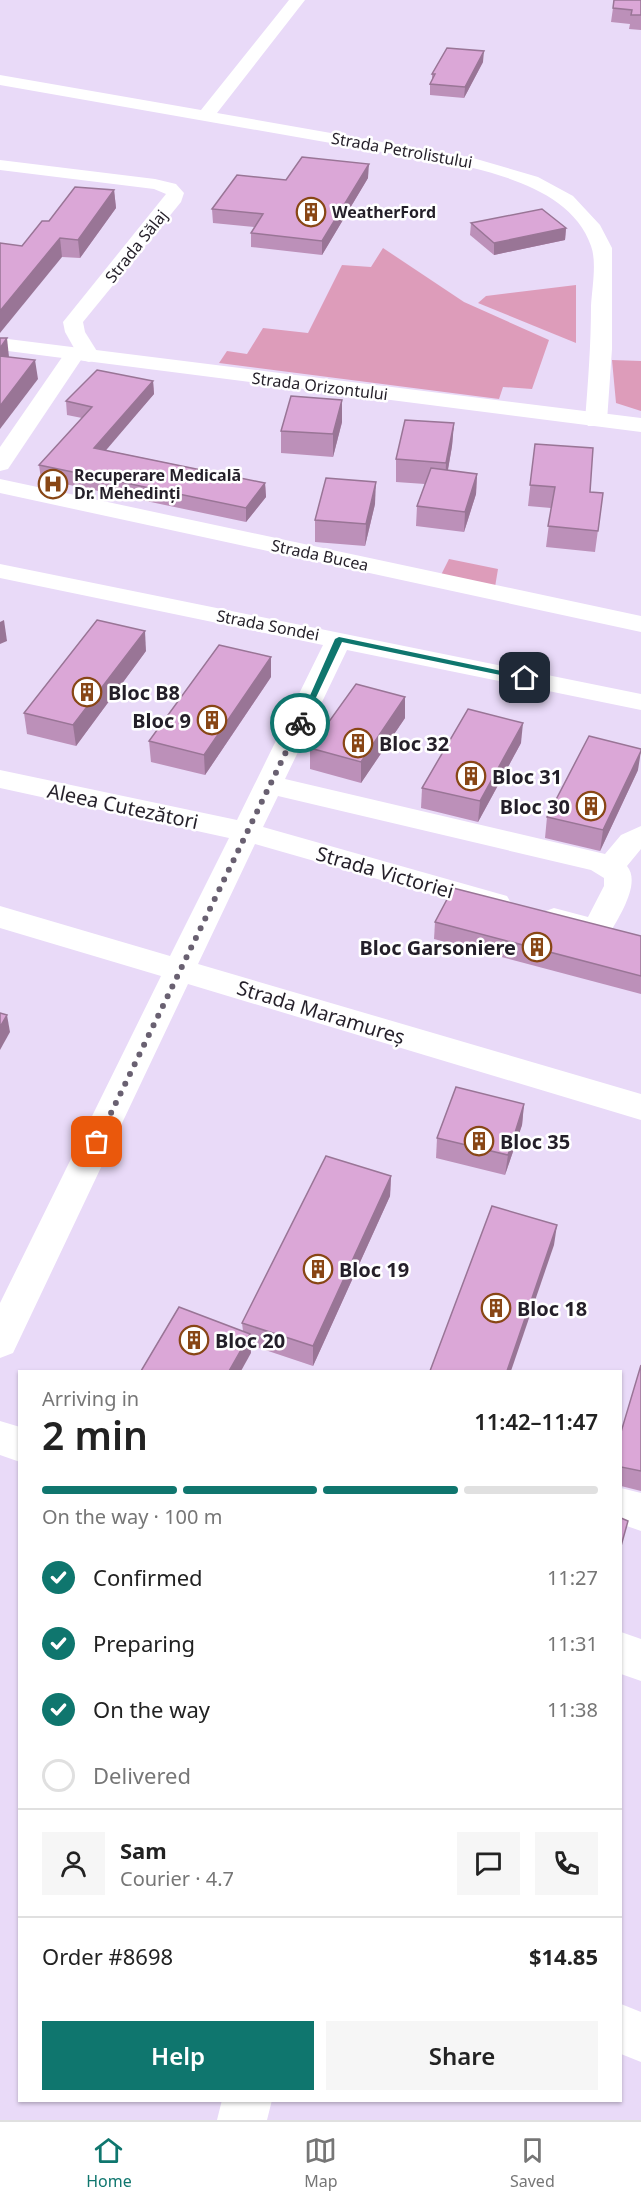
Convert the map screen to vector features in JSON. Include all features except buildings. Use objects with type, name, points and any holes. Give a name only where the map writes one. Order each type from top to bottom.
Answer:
[{"type":"street","points":[[206,115],[237,88],[297,0]]},
{"type":"street","name":"Strada Petrolistului","points":[[0,80],[473,163],[522,175],[554,192],[584,218],[599,240],[603,261],[596,421]]},
{"type":"street","points":[[273,112],[319,135]]},
{"type":"street","name":"Strada Sălaj","points":[[0,165],[155,184],[170,188],[175,193],[174,198],[74,322],[82,355]]},
{"type":"street","name":"Strada Orizontului","points":[[0,344],[641,425]]},
{"type":"street","points":[[0,464],[82,355]]},
{"type":"street","name":"Strada Bucea","points":[[0,486],[641,624]]},
{"type":"street","name":"Strada Sondei","points":[[0,571],[641,702]]},
{"type":"street","points":[[0,1342],[339,639]]},
{"type":"street","name":"Aleea Cutezători","points":[[0,779],[247,832]]},
{"type":"street","points":[[270,785],[600,862],[611,868],[623,848],[633,839],[641,836]]},
{"type":"street","name":"Strada Victoriei","points":[[247,832],[586,928],[599,925],[619,886],[619,874],[611,868]]},
{"type":"street","name":"Strada Maramureș","points":[[0,917],[641,1107]]},
{"type":"street","points":[[0,1438],[18,1443]]},
{"type":"street","points":[[622,1506],[641,1512]]},
{"type":"street","points":[[622,1653],[641,1660]]},
{"type":"street","points":[[622,2029],[641,2037]]},
{"type":"street","points":[[242,2120],[246,2102]]},
{"type":"shaded area","points":[[383,248],[464,302],[549,340],[532,389],[503,387],[499,399],[219,363],[227,351],[247,354],[263,328],[308,333],[342,265],[371,267]]},
{"type":"shaded area","points":[[576,285],[576,343],[478,303],[486,296]]},
{"type":"shaded area","points":[[612,360],[641,361],[641,411],[616,403]]},
{"type":"shaded area","points":[[449,559],[498,569],[495,587],[441,575]]},
{"type":"way so far","points":[[97,1142],[300,723]]},
{"type":"place","name":"WeatherFord","points":[[311,212]]},
{"type":"place","name":"Recuperare Medicală Dr. Mehedinți","points":[[53,484]]},
{"type":"place","name":"Bloc B8","points":[[87,692]]},
{"type":"place","name":"Bloc 9","points":[[212,720]]},
{"type":"place","name":"Bloc 32","points":[[358,743]]},
{"type":"place","name":"Bloc 31","points":[[471,776]]},
{"type":"place","name":"Bloc 30","points":[[591,806]]},
{"type":"place","name":"Bloc Garsoniere","points":[[537,947]]},
{"type":"place","name":"Bloc 35","points":[[479,1141]]},
{"type":"place","name":"Bloc 19","points":[[318,1269]]},
{"type":"place","name":"Bloc 18","points":[[496,1308]]},
{"type":"place","name":"Bloc 20","points":[[194,1340]]},
{"type":"route","points":[[300,723],[339,639],[525,678]]}]
